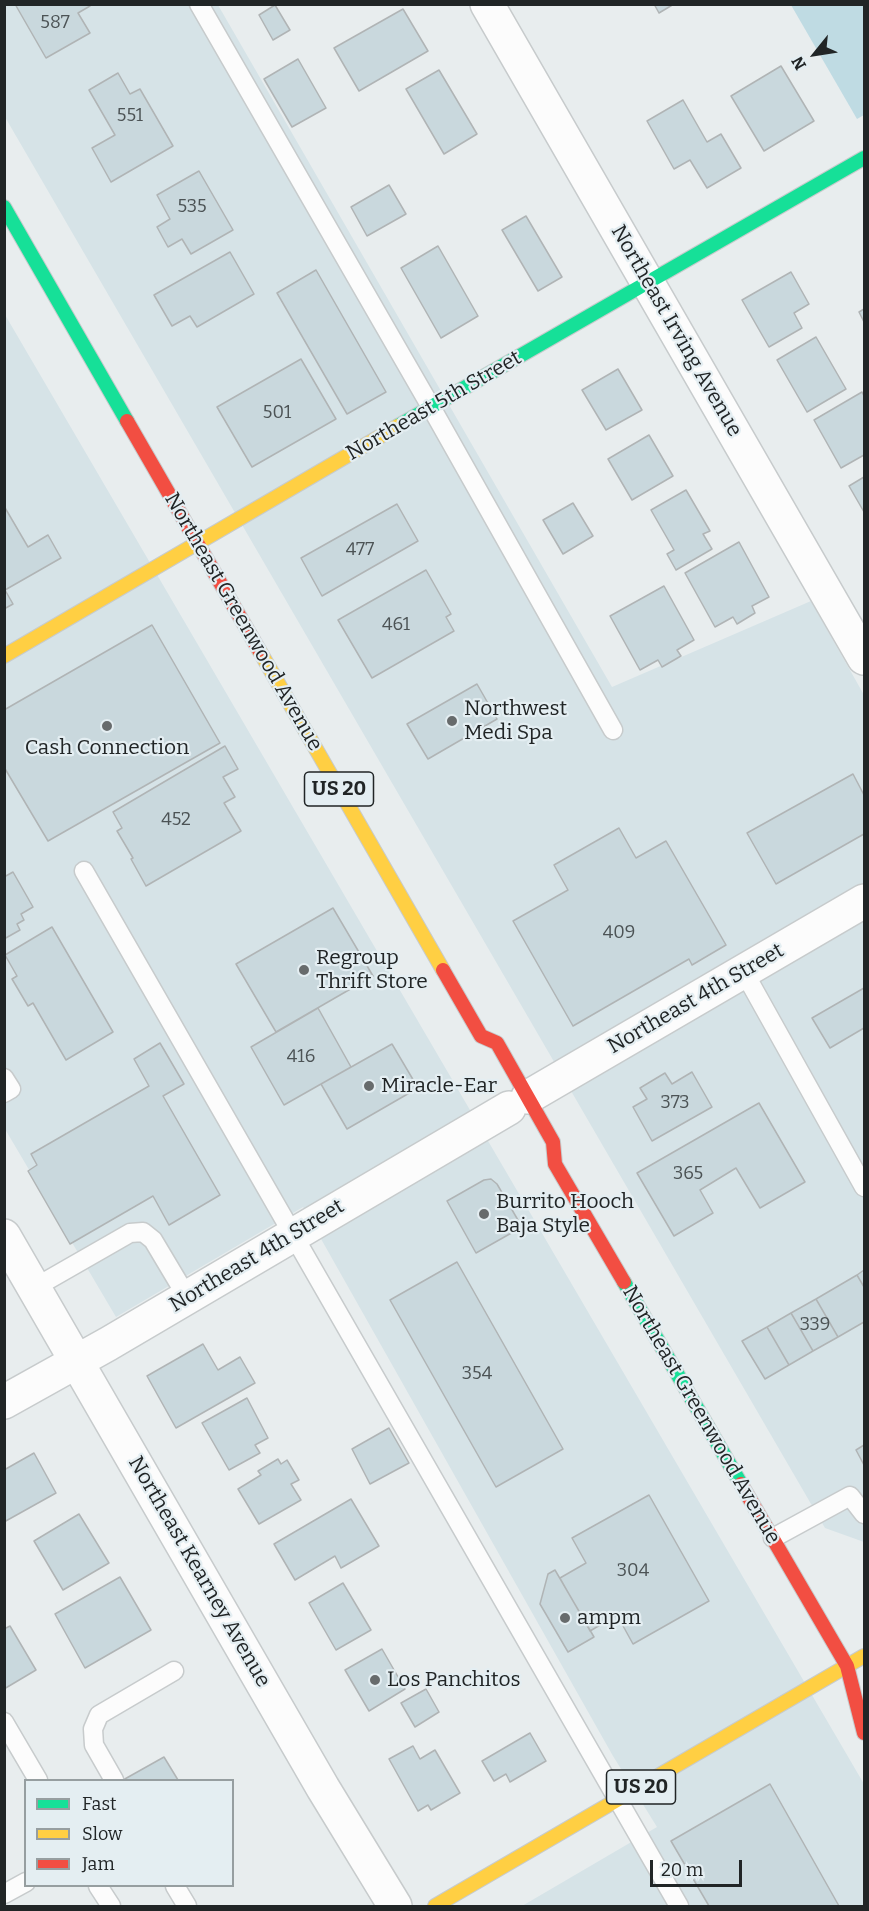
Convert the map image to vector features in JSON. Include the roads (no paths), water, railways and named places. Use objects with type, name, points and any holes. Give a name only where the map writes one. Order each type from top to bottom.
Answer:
[{"type":"main road","name":"Northeast 5th Street","points":[[4,656],[431,406],[649,284],[864,159]]},
{"type":"main road","name":"Northeast Greenwood Avenue","points":[[4,207],[481,1036],[497,1043],[513,1105],[553,1142],[555,1164],[847,1666],[864,1733]]},
{"type":"main road","points":[[477,1053],[481,1036]]},
{"type":"main road","points":[[541,1156],[555,1164]]},
{"type":"main road","points":[[847,1666],[864,1656]]},
{"type":"main road","name":"Northeast Greenwood Avenue","points":[[847,1666],[864,1682]]},
{"type":"main road","name":"US 20","points":[[435,1906],[847,1666]]},
{"type":"street","name":"Northeast Irving Avenue","points":[[488,4],[864,658]]},
{"type":"street","name":"Northeast 4th Street","points":[[4,1402],[864,901]]},
{"type":"street","name":"Northeast Kearney Avenue","points":[[4,1236],[319,1781],[394,1906]]},
{"type":"lane","points":[[199,4],[431,406],[614,730]]},
{"type":"lane","points":[[84,871],[679,1906]]},
{"type":"lane","points":[[744,972],[864,1187]]},
{"type":"lane","points":[[4,1078],[11,1089],[4,1093]]},
{"type":"lane","points":[[34,1288],[130,1233],[143,1232],[153,1240],[187,1297]]},
{"type":"lane","points":[[773,1538],[850,1496],[864,1514]]},
{"type":"lane","points":[[113,1779],[93,1745],[93,1729],[99,1716],[174,1671]]},
{"type":"lane","points":[[4,1722],[37,1779]]},
{"type":"lane","points":[[4,1894],[24,1883]]},
{"type":"lane","points":[[99,1887],[111,1906]]},
{"type":"lane","points":[[176,1887],[187,1906]]},
{"type":"place","name":"Northwest Medi Spa","points":[[452,721]]},
{"type":"place","name":"Cash Connection","points":[[107,726]]},
{"type":"place","name":"Regroup Thrift Store","points":[[304,970]]},
{"type":"place","name":"Miracle-Ear","points":[[369,1086]]},
{"type":"place","name":"Burrito Hooch Baja Style","points":[[484,1214]]},
{"type":"place","name":"ampm","points":[[565,1618]]},
{"type":"place","name":"Los Panchitos","points":[[375,1680]]}]
